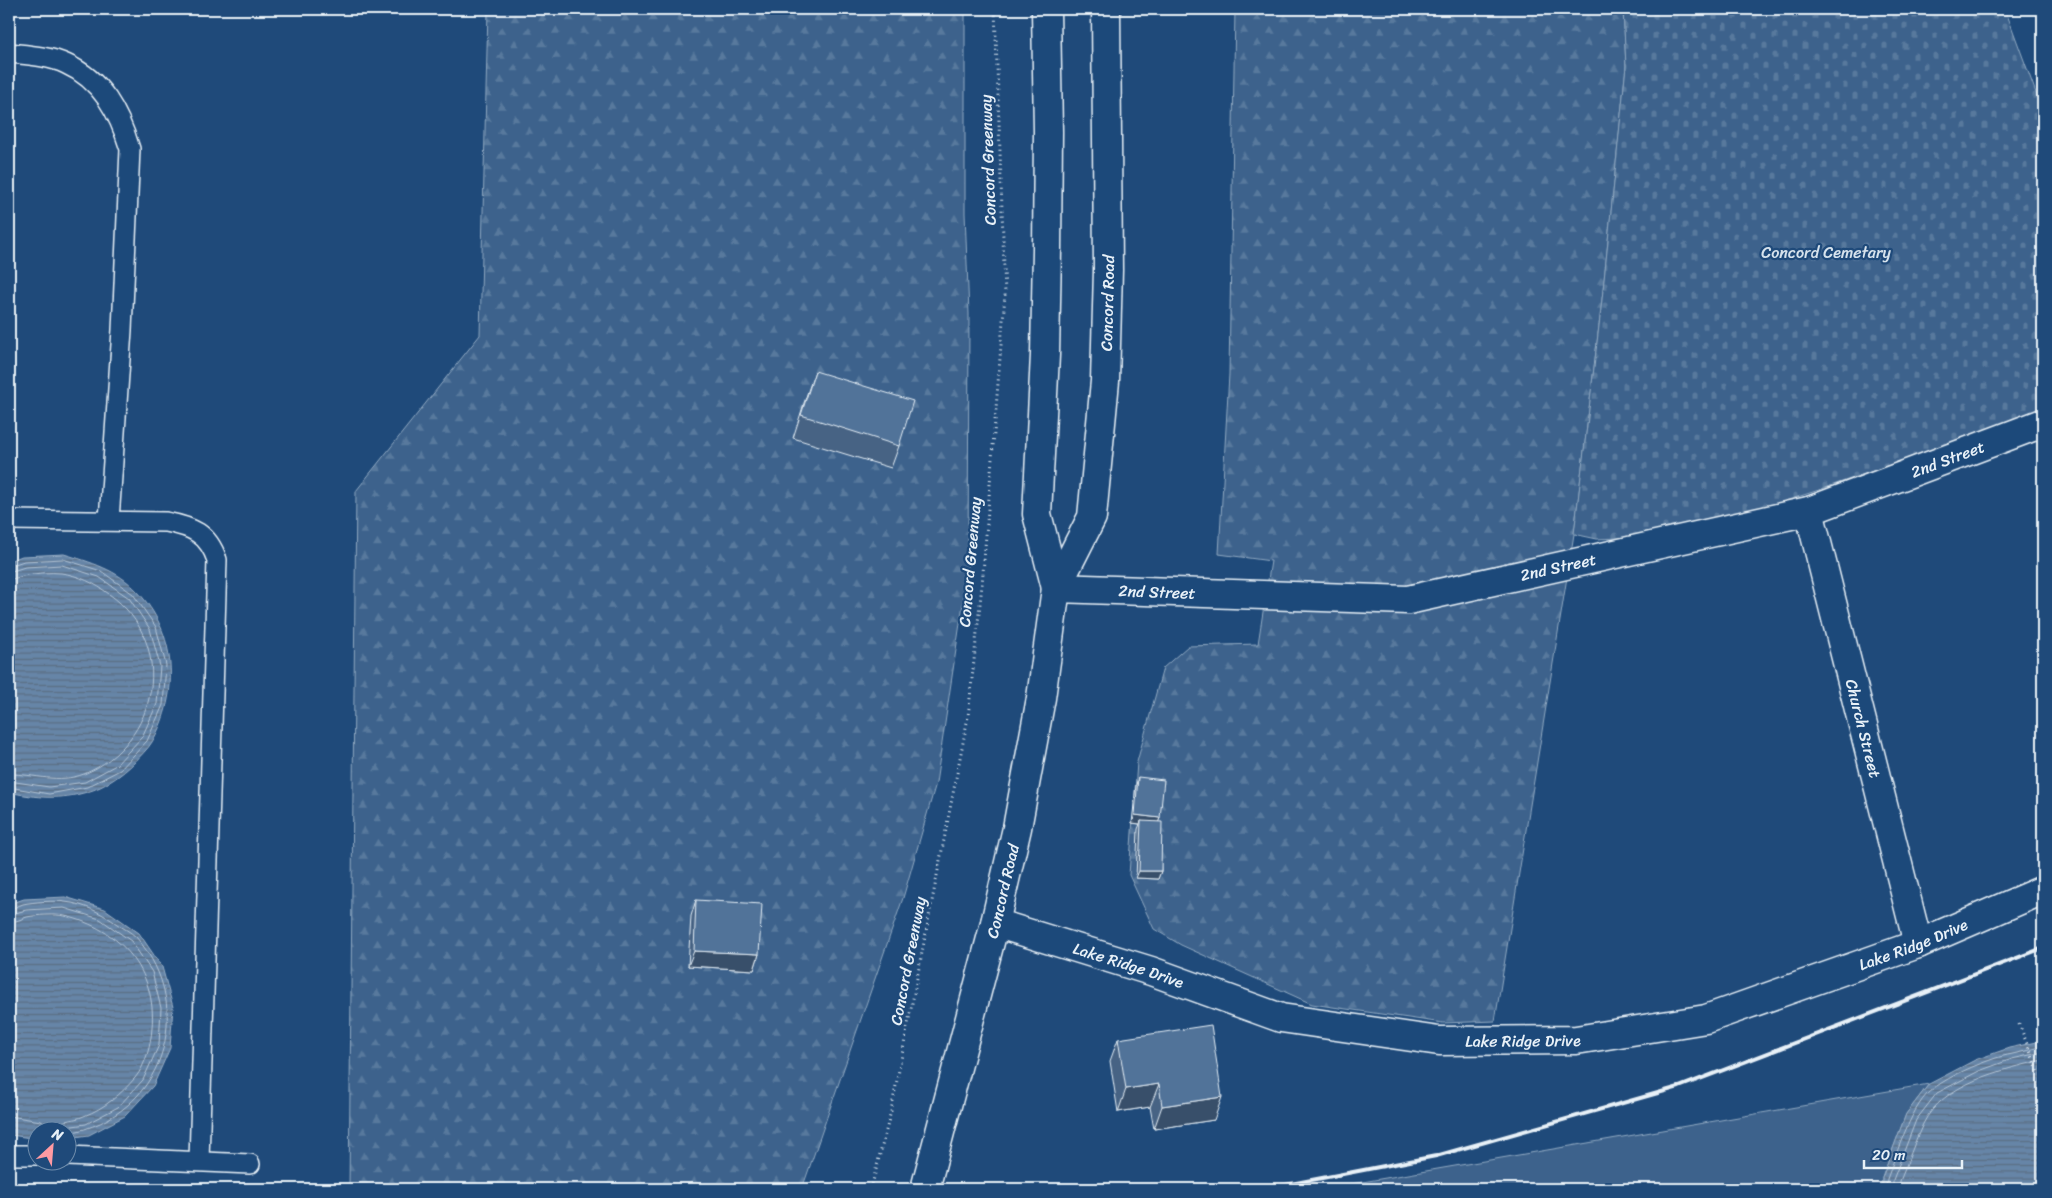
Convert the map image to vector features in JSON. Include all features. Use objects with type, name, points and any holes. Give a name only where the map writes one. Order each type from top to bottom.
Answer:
[{"type":"street","name":"Concord Road","points":[[1046,9],[1048,132],[1047,260],[1045,355],[1037,514],[1056,588]]},
{"type":"street","name":"Concord Road","points":[[924,1189],[995,923],[1017,828],[1038,717],[1056,588],[1092,518],[1102,410],[1108,270],[1106,9]]},
{"type":"street","name":"2nd Street","points":[[1056,588],[1408,600],[1809,512],[2043,423]]},
{"type":"street","name":"Church Street","points":[[1809,512],[1918,944]]},
{"type":"street","name":"Lake Ridge Drive","points":[[995,923],[1152,971],[1281,1018],[1439,1041],[1576,1040],[1706,1019],[1918,944],[2043,890]]},
{"type":"lane","points":[[9,53],[46,58],[66,64],[85,76],[100,88],[110,101],[123,124],[130,149],[122,330],[109,520]]},
{"type":"lane","points":[[9,520],[109,520],[166,522],[182,525],[196,532],[212,545],[218,560],[199,1161]]},
{"type":"lane","points":[[9,1154],[28,1155]]},
{"type":"lane","points":[[78,1156],[250,1164]]},
{"type":"path","name":"Concord Greenway","points":[[871,1189],[891,1111],[968,718],[982,585],[1005,295],[994,9]]},
{"type":"path","points":[[2019,1024],[2039,1073]]},
{"type":"green space","points":[[488,9],[965,9],[965,213],[969,314],[968,570],[936,783],[903,898],[802,1189],[349,1189],[356,491],[480,335]]},
{"type":"green space","points":[[1235,9],[1623,9],[1626,66],[1601,309],[1574,534],[1495,1021],[1443,1023],[1312,1004],[1181,945],[1154,929],[1129,875],[1137,762],[1163,668],[1188,646],[1258,644],[1271,561],[1219,554],[1229,374]]},
{"type":"green space","name":"Concord Cemetary","points":[[1623,9],[2005,9],[2043,112],[2043,411],[1819,490],[1680,535],[1597,539],[1574,534],[1601,309],[1626,66]]},
{"type":"green space","points":[[1929,1084],[1906,1114],[1882,1178],[1882,1189],[1322,1189]]},
{"type":"water","points":[[64,554],[112,572],[137,591],[160,625],[167,644],[170,684],[167,704],[161,723],[150,745],[130,767],[113,780],[94,790],[77,795],[38,797],[9,792],[9,561],[22,556]]},
{"type":"water","points":[[65,897],[105,909],[139,933],[162,967],[173,1007],[170,1048],[153,1086],[125,1116],[89,1135],[78,1137],[78,1120],[28,1120],[28,1138],[9,1134],[9,904],[24,899]]},
{"type":"water","points":[[2043,1037],[2043,1189],[1882,1189],[1882,1178],[1906,1114],[1929,1084],[1975,1060],[2009,1048],[2037,1042]]},
{"type":"building","points":[[815,371],[913,401],[899,446],[801,415]]},
{"type":"building","points":[[1138,777],[1164,780],[1160,818],[1135,815]]},
{"type":"building","points":[[1141,821],[1162,822],[1161,871],[1139,871]]},
{"type":"building","points":[[696,900],[762,904],[759,954],[694,951]]},
{"type":"building","points":[[1211,1025],[1222,1097],[1162,1106],[1159,1084],[1126,1089],[1118,1039]]},
{"type":"railway","points":[[1265,1189],[1436,1156],[1679,1087],[2043,948]]}]
